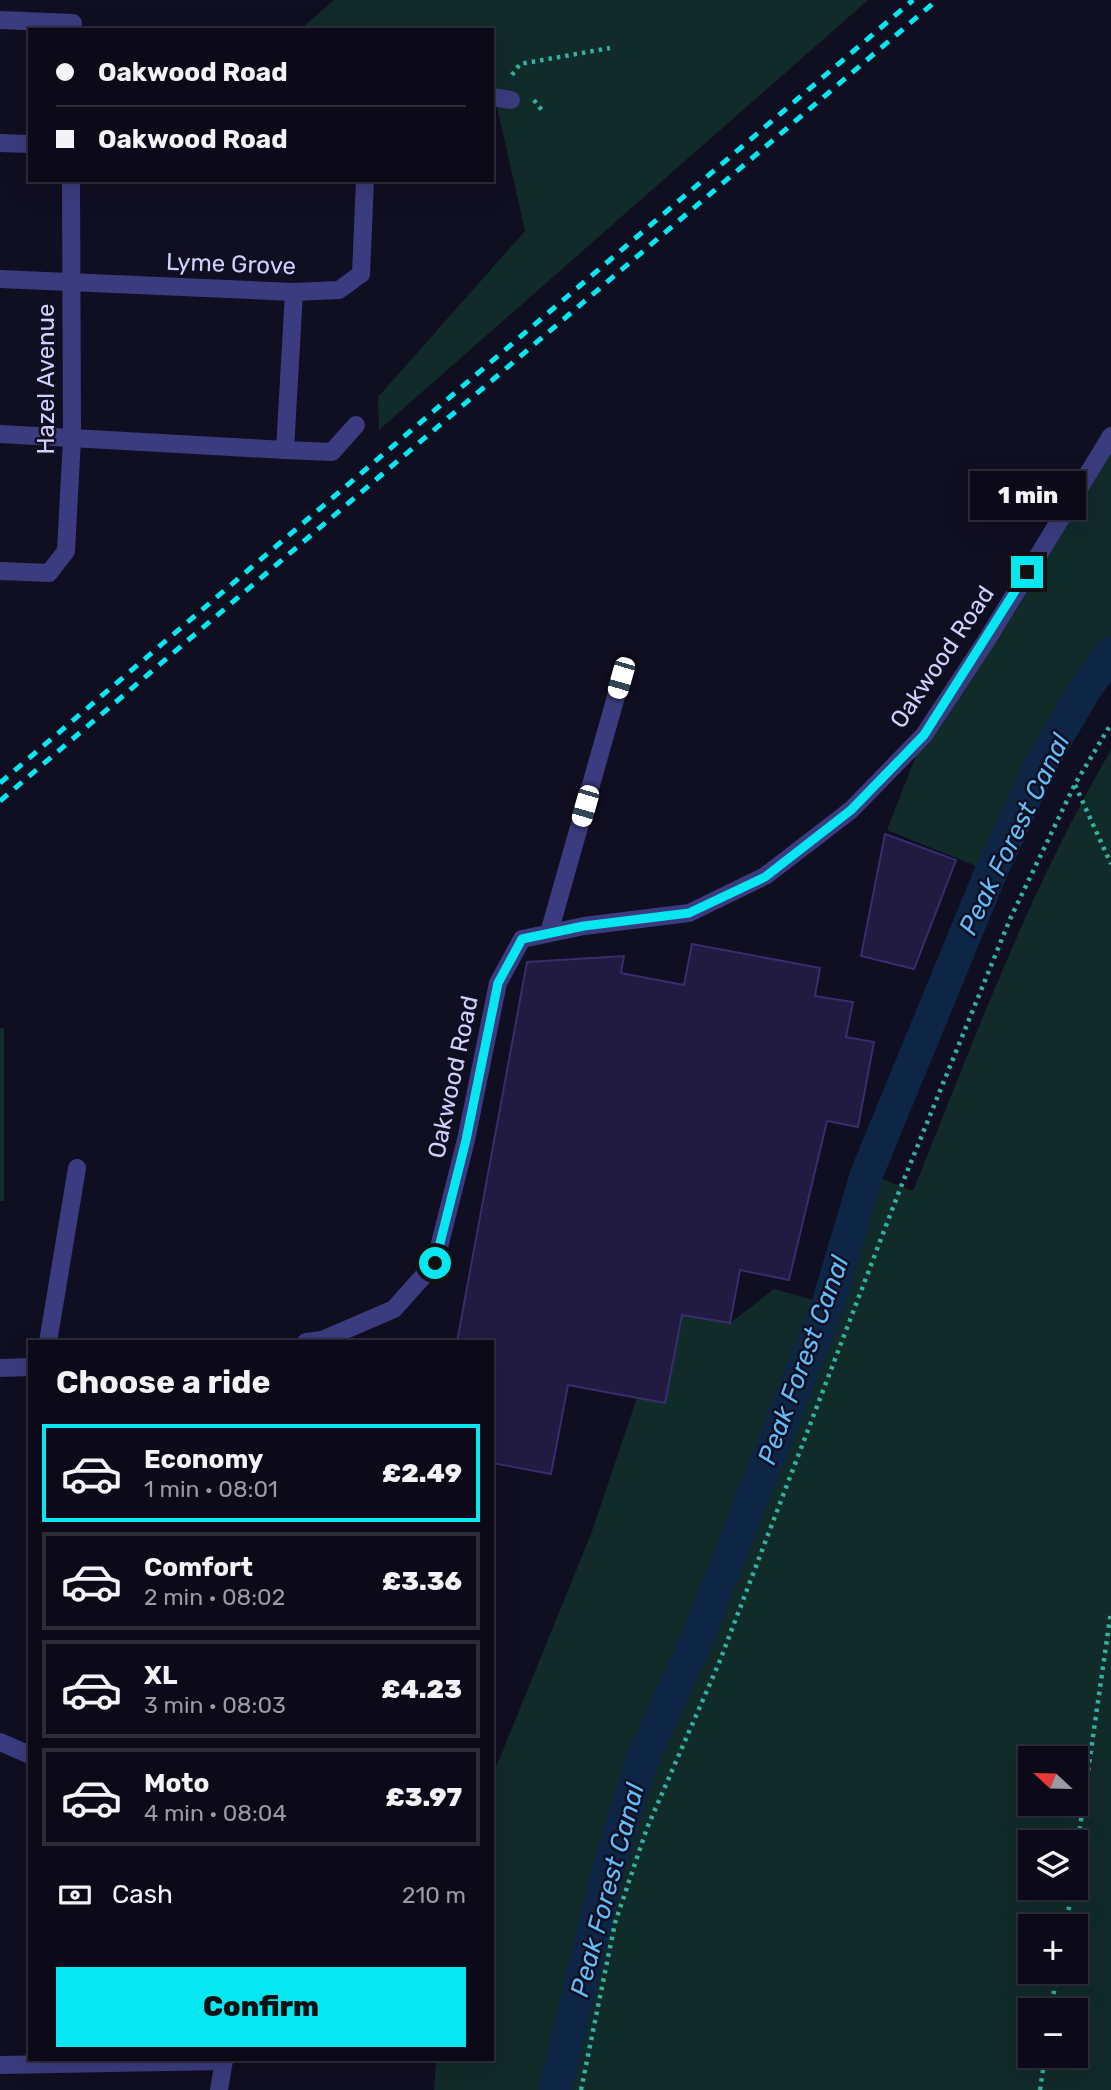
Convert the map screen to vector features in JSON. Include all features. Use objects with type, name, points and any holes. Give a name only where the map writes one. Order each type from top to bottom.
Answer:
[{"type":"street","points":[[0,20],[73,26]]},
{"type":"street","points":[[494,97],[511,100]]},
{"type":"street","points":[[0,143],[28,144]]},
{"type":"street","name":"Hazel Avenue","points":[[0,570],[49,573],[66,551],[72,439],[71,182]]},
{"type":"street","name":"Lyme Grove","points":[[0,279],[294,292],[339,290],[361,274],[365,182]]},
{"type":"street","points":[[285,450],[294,292]]},
{"type":"street","points":[[0,434],[332,452],[356,425]]},
{"type":"street","name":"Oakwood Road","points":[[322,1340],[394,1309],[435,1263],[466,1140],[498,983],[522,939],[689,913],[765,877],[851,810],[924,735],[988,638],[1111,436]]},
{"type":"street","points":[[549,933],[621,678]]},
{"type":"street","points":[[48,1340],[77,1168]]},
{"type":"street","points":[[0,1367],[28,1367]]},
{"type":"street","points":[[0,1742],[28,1754]]},
{"type":"street","points":[[0,2065],[179,2061]]},
{"type":"street","points":[[219,2090],[224,2061]]},
{"type":"path","points":[[509,80],[520,64],[610,48]]},
{"type":"path","points":[[580,2090],[615,1923],[647,1828],[719,1664],[900,1189],[1010,919],[1075,784],[1111,724]]},
{"type":"path","points":[[1075,784],[1111,864]]},
{"type":"path","points":[[1079,1830],[1111,1611]]},
{"type":"path","points":[[1040,2090],[1043,2068]]},
{"type":"green space","points":[[334,0],[868,0],[379,430],[378,397],[525,231],[494,94],[494,28],[304,26]]},
{"type":"green space","points":[[1111,436],[1111,653],[1084,691],[1040,766],[991,872],[887,830],[924,735]]},
{"type":"green space","points":[[1111,750],[1111,2090],[434,2090],[436,2061],[494,2061],[494,1772],[591,1534],[637,1398],[665,1402],[682,1315],[730,1323],[774,1289],[828,1304],[867,1173],[913,1191],[1028,912],[1081,803]]},
{"type":"green space","points":[[0,1028],[4,1028],[4,1201],[0,1201]]},
{"type":"building","points":[[885,834],[956,860],[914,969],[861,956]]},
{"type":"building","points":[[692,944],[820,968],[815,996],[853,1002],[846,1037],[874,1042],[858,1127],[827,1121],[789,1280],[740,1270],[730,1323],[682,1315],[665,1403],[568,1385],[551,1474],[494,1463],[494,1340],[457,1340],[527,962],[624,956],[621,973],[684,985]]},
{"type":"waterway","name":"Peak Forest Canal","points":[[555,2090],[608,1870],[642,1760],[698,1637],[828,1304],[867,1173],[991,872],[1040,766],[1084,691],[1111,653]]},
{"type":"railway","points":[[0,783],[913,0]]},
{"type":"railway","points":[[0,801],[937,0]]},
{"type":"route","points":[[435,1263],[466,1140],[498,983],[522,939],[584,926],[689,913],[765,877],[851,810],[924,735],[988,638],[1027,572]]}]
